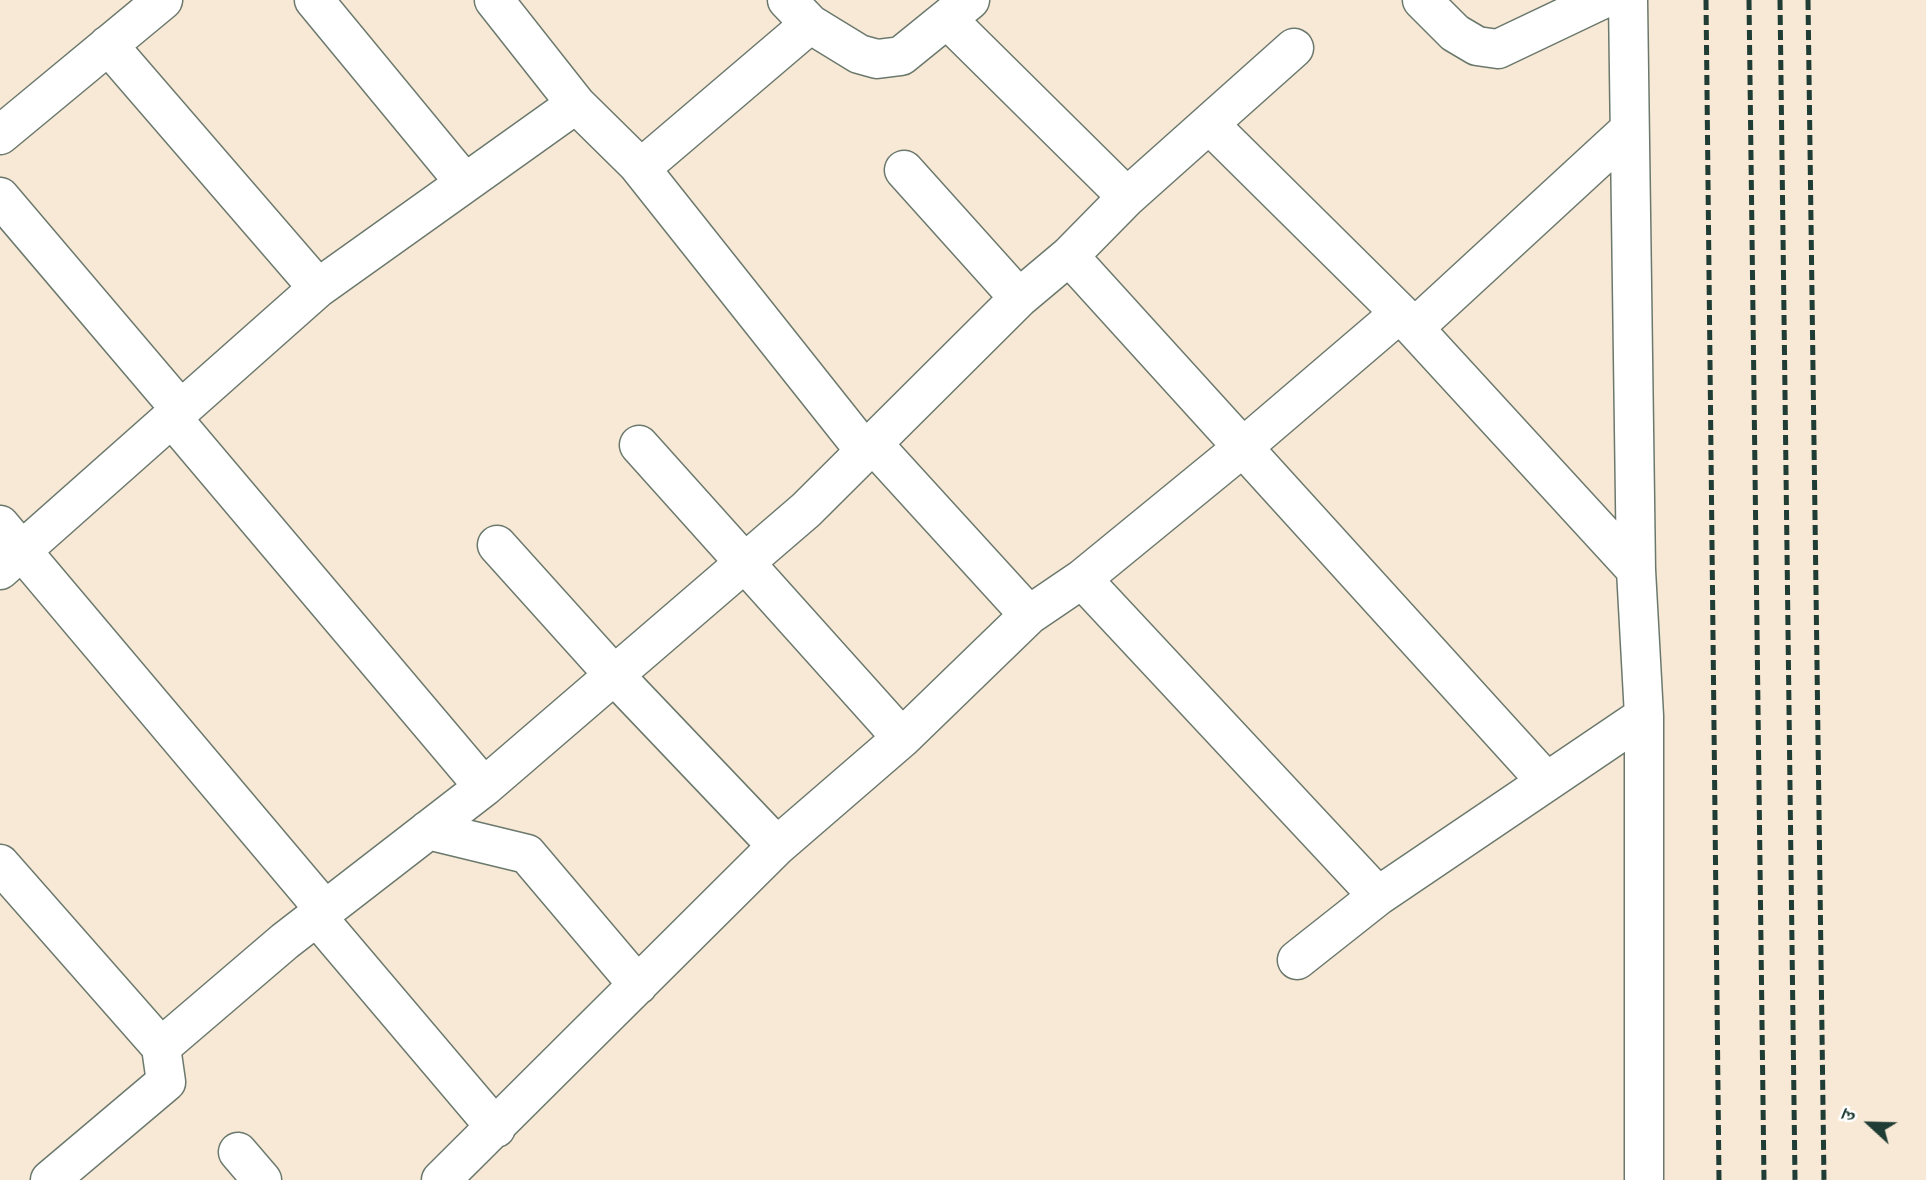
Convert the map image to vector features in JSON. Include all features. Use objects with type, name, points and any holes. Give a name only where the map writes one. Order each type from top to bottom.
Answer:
[{"type":"street","points":[[0,135],[163,0]]},
{"type":"street","points":[[314,0],[465,183]]},
{"type":"street","points":[[494,0],[576,104],[641,168],[799,12],[859,54],[877,59],[901,56],[959,10],[1127,197]]},
{"type":"street","points":[[1422,0],[1455,33],[1477,46],[1498,49],[1601,0]]},
{"type":"street","points":[[1628,0],[1636,570],[1644,716],[1644,1180]]},
{"type":"street","points":[[108,45],[318,288]]},
{"type":"street","points":[[161,1047],[321,913],[484,787],[745,564],[806,510],[1019,298],[1069,256],[1127,197],[1294,48]]},
{"type":"street","points":[[496,1128],[321,913],[8,549],[176,414],[318,288],[576,104]]},
{"type":"street","points":[[1210,125],[1407,321],[1636,570]]},
{"type":"street","points":[[441,1180],[777,846],[902,738],[1029,615],[1082,579],[1242,448],[1407,321],[1629,130]]},
{"type":"street","points":[[637,164],[869,448],[1029,615]]},
{"type":"street","points":[[904,170],[1019,298]]},
{"type":"street","points":[[0,197],[484,787]]},
{"type":"street","points":[[1069,256],[1545,780]]},
{"type":"street","points":[[639,445],[902,738]]},
{"type":"street","points":[[497,545],[615,676],[777,846]]},
{"type":"street","points":[[1082,579],[1378,896]]},
{"type":"street","points":[[1297,960],[1378,896],[1545,780],[1644,716]]},
{"type":"street","points":[[428,830],[527,854],[638,985]]},
{"type":"street","points":[[0,864],[161,1047],[166,1082],[50,1180]]},
{"type":"street","points":[[238,1152],[262,1180]]},
{"type":"railway","points":[[1706,0],[1719,1180]]},
{"type":"railway","points":[[1749,0],[1764,1180]]},
{"type":"railway","points":[[1780,0],[1795,1180]]},
{"type":"railway","points":[[1808,0],[1824,1180]]}]
